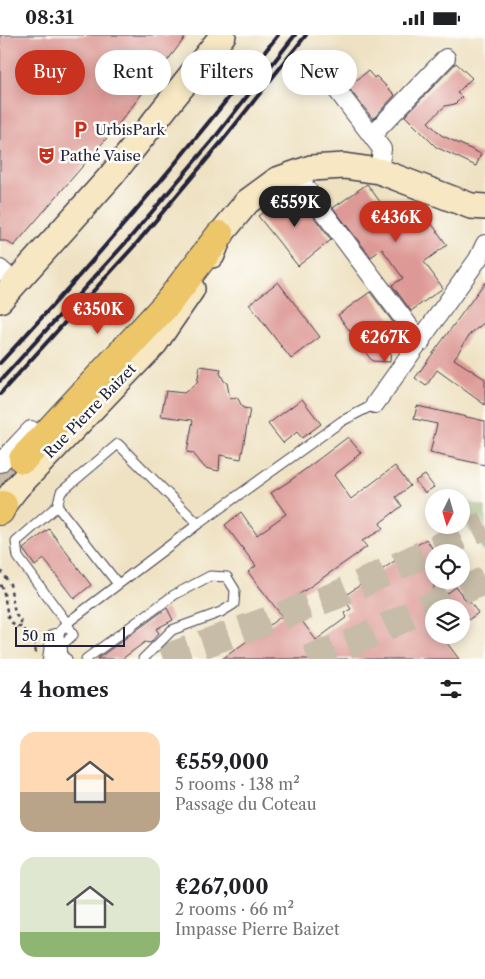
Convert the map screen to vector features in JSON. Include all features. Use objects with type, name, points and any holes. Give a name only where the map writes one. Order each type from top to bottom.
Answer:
[{"type":"highway","points":[[12,461],[167,304],[220,235]]},
{"type":"street","points":[[5,284],[110,176],[223,35]]},
{"type":"street","points":[[372,135],[446,57]]},
{"type":"street","points":[[341,95],[382,149],[379,171]]},
{"type":"street","name":"Rue Pierre Baizet","points":[[1,508],[17,487],[155,343],[208,265],[220,235],[247,202],[277,181],[311,168],[344,166],[379,171],[472,206],[485,207]]},
{"type":"street","points":[[295,174],[421,342]]},
{"type":"street","points":[[375,404],[421,342],[478,259],[485,244]]},
{"type":"street","points":[[52,659],[55,638]]},
{"type":"lane","points":[[55,638],[66,623],[198,524],[342,421],[375,404]]},
{"type":"lane","points":[[67,659],[63,657],[62,645],[73,635],[18,557],[16,542],[57,506],[61,492],[118,444],[198,524]]},
{"type":"lane","points":[[57,506],[118,584]]},
{"type":"lane","points":[[86,659],[174,595],[210,576],[227,577],[235,590],[234,604],[222,612],[172,630],[143,659]]},
{"type":"path","points":[[0,570],[10,584],[15,614],[21,621],[21,627]]},
{"type":"path","points":[[0,585],[3,588],[8,617],[15,627],[21,627],[34,638],[36,659]]},
{"type":"green space","points":[[470,503],[485,507],[485,552],[470,531]]},
{"type":"building","name":"Pathé Vaise","points":[[0,35],[187,35],[171,56],[171,50],[95,50],[95,95],[141,95],[118,125],[14,246],[6,241],[0,241]]},
{"type":"building","points":[[456,63],[472,78],[457,93],[462,97],[455,104],[445,106],[428,122],[441,135],[481,154],[476,166],[436,147],[405,116]]},
{"type":"building","points":[[368,71],[374,78],[376,76],[395,95],[373,119],[354,95],[357,95],[357,80]]},
{"type":"building","points":[[367,184],[398,226],[421,209],[447,245],[424,262],[443,288],[411,311],[392,285],[403,278],[382,249],[371,257],[333,208]]},
{"type":"building","points":[[293,189],[331,240],[298,266],[258,216]]},
{"type":"building","points":[[278,282],[320,337],[291,359],[249,304]]},
{"type":"building","points":[[485,282],[485,322],[470,334],[454,359],[485,379],[485,405],[437,370],[426,386],[415,378]]},
{"type":"building","points":[[370,292],[404,337],[391,346],[390,362],[372,361],[338,315]]},
{"type":"building","points":[[200,366],[221,369],[220,373],[227,383],[230,399],[237,397],[243,408],[250,409],[241,459],[220,455],[219,471],[205,468],[193,453],[187,452],[193,420],[161,416],[166,391],[184,393],[197,383]]},
{"type":"building","points":[[302,399],[321,424],[302,438],[297,432],[283,443],[268,424]]},
{"type":"building","points":[[417,406],[485,421],[485,465],[430,453],[437,424],[414,419]]},
{"type":"building","points":[[348,437],[361,453],[334,475],[351,499],[395,466],[410,486],[396,497],[402,506],[380,523],[383,529],[362,541],[367,547],[288,602],[316,640],[347,617],[344,613],[351,609],[343,597],[426,539],[429,544],[425,544],[425,589],[434,589],[434,599],[425,599],[425,644],[448,644],[459,659],[222,659],[282,616],[248,572],[256,566],[225,525],[241,512],[257,535],[286,514],[271,493]]},
{"type":"building","points":[[425,475],[434,487],[425,489],[425,493],[415,481]]},
{"type":"building","points":[[49,529],[91,585],[74,599],[44,559],[35,566],[23,549]]},
{"type":"building","points":[[453,589],[458,589],[465,599],[440,599]]},
{"type":"building","points":[[470,602],[478,613],[470,619]]},
{"type":"building","points":[[167,608],[173,620],[156,629],[159,633],[150,643],[145,642],[122,659],[97,659]]},
{"type":"tunnel","points":[[0,485],[23,459]]},
{"type":"tunnel","points":[[163,659],[337,595],[485,525]]},
{"type":"tunnel","points":[[308,659],[356,641],[485,580]]},
{"type":"railway","points":[[0,363],[143,202],[278,35]]},
{"type":"railway","points":[[0,381],[129,239],[216,136],[295,35]]},
{"type":"railway","points":[[0,394],[136,244],[223,140],[306,35]]},
{"type":"place","name":"UrbisPark","points":[[81,130]]},
{"type":"place","name":"Pathé Vaise","points":[[46,156]]}]
